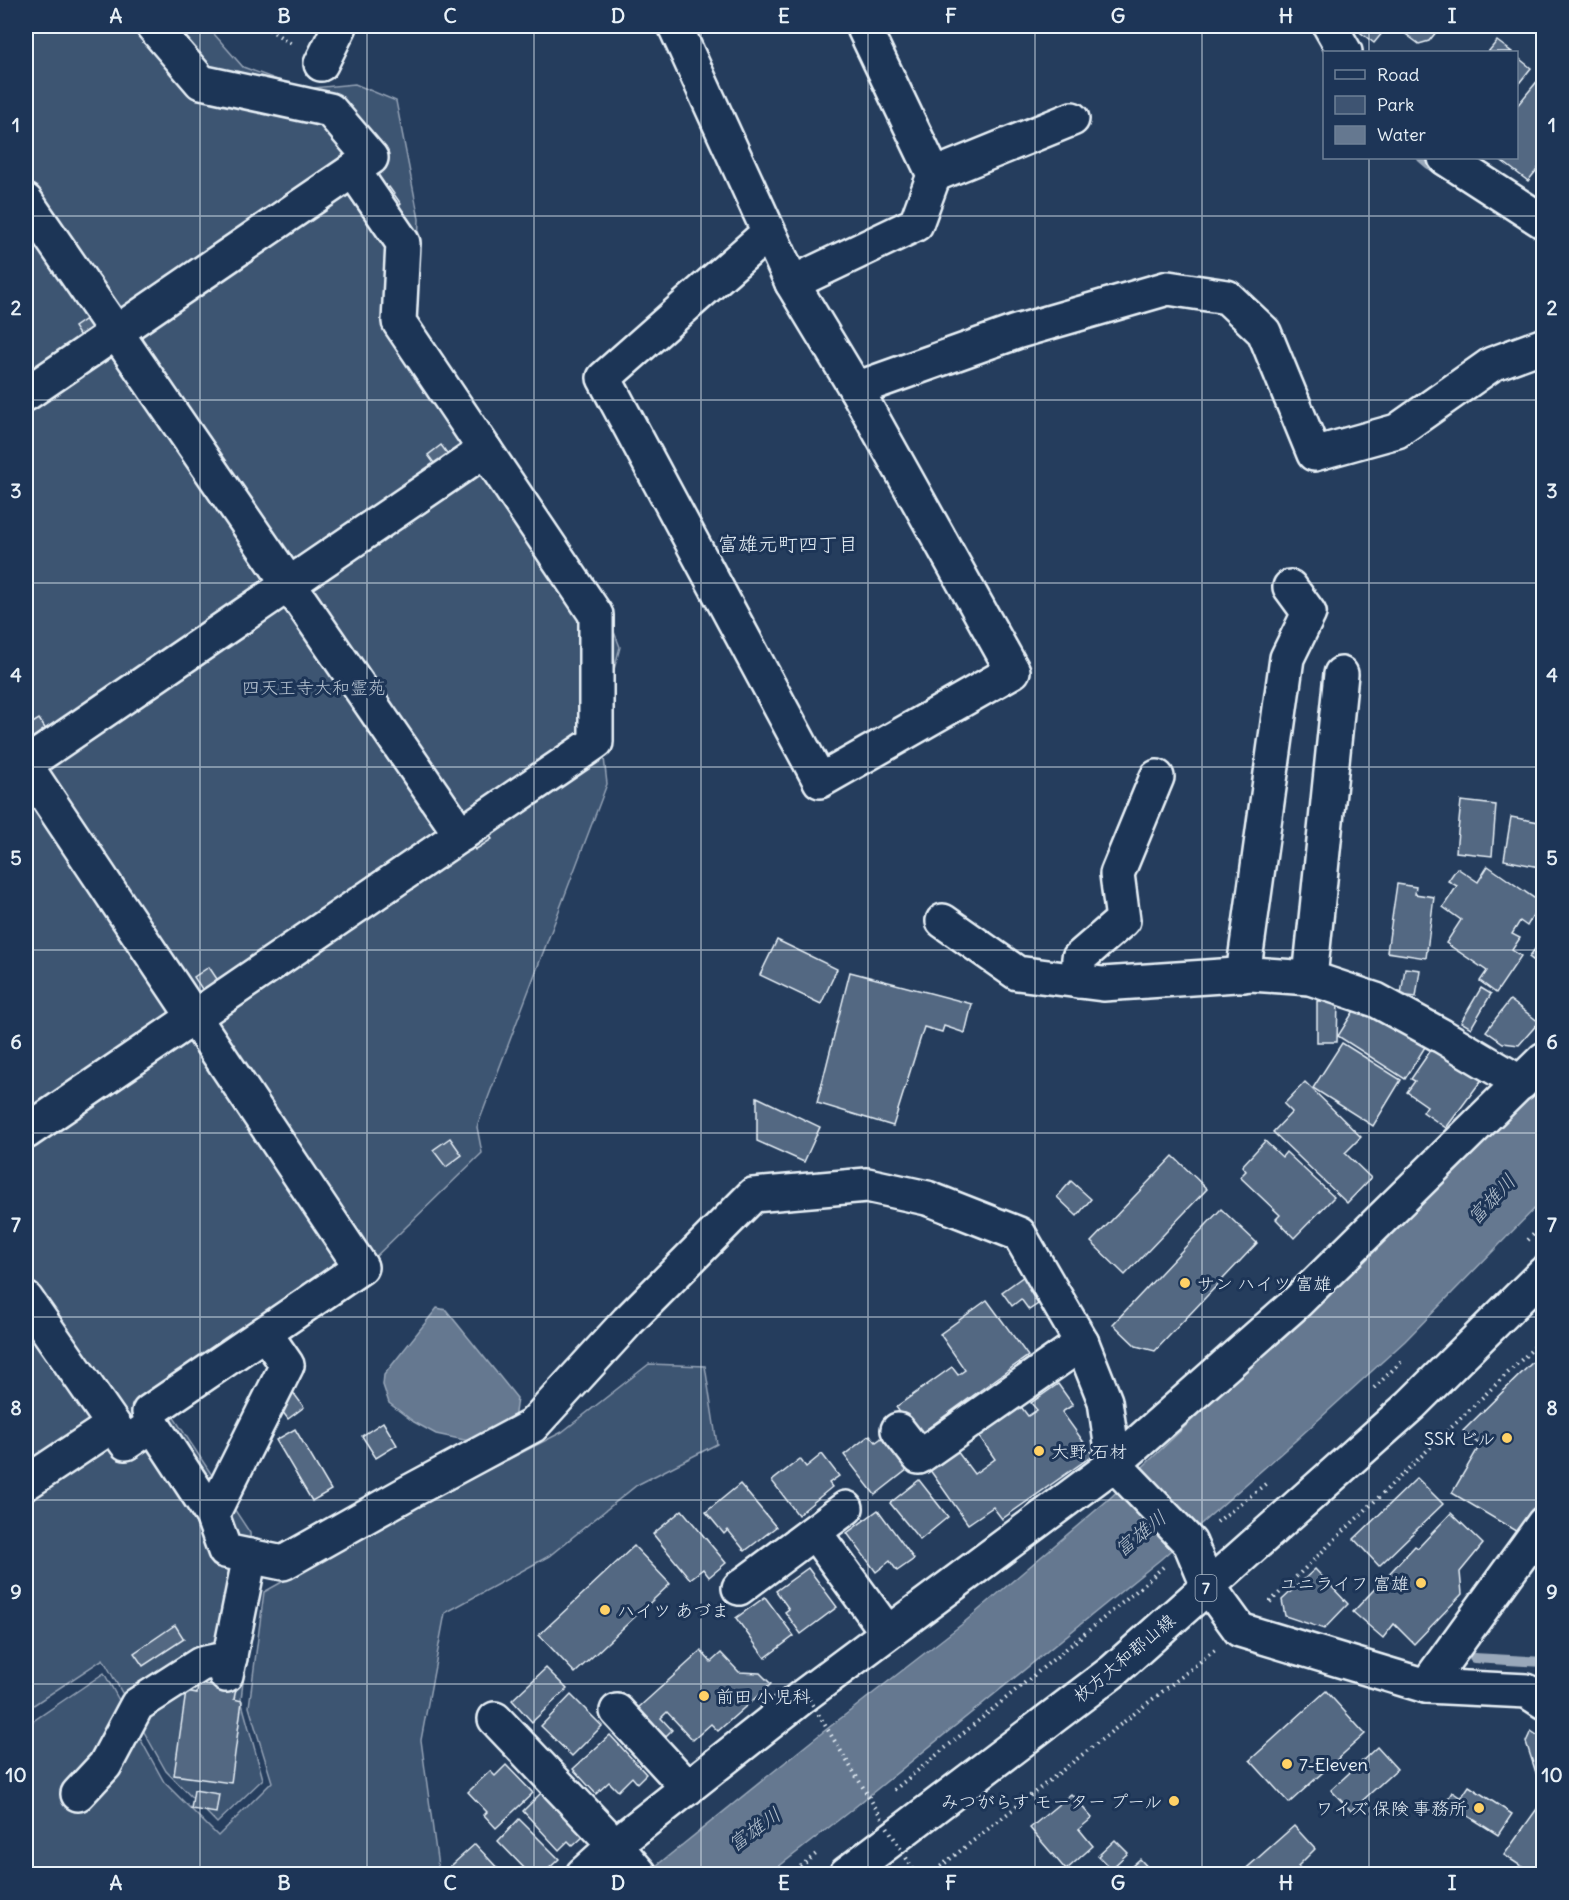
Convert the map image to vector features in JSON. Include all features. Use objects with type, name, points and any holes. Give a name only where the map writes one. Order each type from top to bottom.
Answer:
[{"type":"street","points":[[26,394],[371,158],[330,110],[201,82],[153,26]]},
{"type":"street","points":[[321,64],[340,26]]},
{"type":"street","points":[[675,26],[792,283],[856,389],[1013,671],[820,781],[604,378],[768,233]]},
{"type":"street","points":[[792,283],[916,224],[933,175],[862,26]]},
{"type":"street","points":[[1330,26],[1344,51]]},
{"type":"street","points":[[933,175],[1072,119]]},
{"type":"street","points":[[1447,159],[1544,222]]},
{"type":"street","points":[[26,1132],[596,742],[596,615],[399,322],[403,243],[353,171]]},
{"type":"street","points":[[26,201],[460,835]]},
{"type":"street","points":[[856,389],[1016,332],[1168,288],[1227,297],[1264,332],[1314,454],[1397,431],[1492,364],[1544,345]]},
{"type":"street","points":[[485,450],[26,765],[361,1267],[149,1412],[153,1425],[212,1515],[225,1551],[283,1563],[532,1426],[628,1321],[753,1195],[867,1185],[927,1198],[1019,1234],[1082,1343],[1105,1401],[1114,1464],[1190,1544],[1208,1587],[1240,1630],[1426,1686],[1527,1691],[1544,1702]]},
{"type":"street","points":[[1243,975],[1287,658],[1309,614],[1290,587]]},
{"type":"street","points":[[1310,978],[1341,674]]},
{"type":"street","points":[[1078,981],[1079,958],[1123,920],[1117,874],[1157,777]]},
{"type":"street","points":[[943,921],[1017,973],[1103,984],[1243,975],[1310,978],[1376,1000],[1521,1083]]},
{"type":"street","points":[[583,1875],[615,1845],[806,1694],[1114,1464],[1295,1304],[1544,1059]]},
{"type":"street","name":"枚方大和郡山線","points":[[846,1875],[1112,1672],[1411,1405],[1544,1274]]},
{"type":"street","points":[[26,1299],[119,1434]]},
{"type":"street","points":[[212,1515],[287,1365],[265,1333]]},
{"type":"street","points":[[898,1430],[919,1457],[1082,1343]]},
{"type":"street","points":[[26,1483],[119,1434],[153,1425]]},
{"type":"street","points":[[740,1588],[846,1508]]},
{"type":"street","points":[[1426,1686],[1544,1523]]},
{"type":"street","points":[[815,1533],[887,1632]]},
{"type":"street","points":[[78,1794],[105,1766],[137,1705],[201,1664],[228,1666],[250,1556]]},
{"type":"street","points":[[617,1711],[688,1788]]},
{"type":"street","points":[[495,1719],[615,1845],[640,1875]]},
{"type":"path","points":[[806,1694],[916,1875]]},
{"type":"green space","name":"四天王寺大和霊苑","points":[[26,26],[207,26],[243,67],[302,89],[355,84],[396,101],[419,219],[417,282],[407,313],[599,593],[620,647],[600,722],[607,784],[477,1127],[482,1153],[330,1301],[167,1407],[250,1533],[253,1592],[241,1700],[263,1779],[217,1823],[166,1771],[103,1659],[26,1710]]},
{"type":"green space","points":[[649,1364],[705,1366],[717,1444],[637,1485],[549,1556],[445,1613],[421,1740],[439,1874],[26,1874],[26,1726],[104,1673],[164,1782],[218,1836],[272,1782],[249,1707],[264,1592],[435,1497],[562,1432]]},
{"type":"water","name":"富雄川","points":[[1543,1083],[1543,1200],[1405,1341],[1295,1441],[1161,1559],[769,1874],[646,1874],[961,1625],[1109,1499],[1481,1145]]},
{"type":"water","points":[[437,1308],[446,1310],[517,1398],[514,1420],[469,1441],[436,1434],[414,1422],[389,1403],[383,1385],[384,1375]]},
{"type":"building","points":[[1352,26],[1388,26],[1374,43]]},
{"type":"building","points":[[1395,26],[1441,26],[1429,41],[1419,44]]},
{"type":"building","points":[[1497,41],[1511,51],[1489,51]]},
{"type":"building","points":[[1518,58],[1531,68],[1518,84]]},
{"type":"building","points":[[1544,73],[1544,161],[1528,181],[1499,159],[1518,159],[1518,105]]},
{"type":"building","points":[[389,187],[401,204],[387,214],[376,197]]},
{"type":"building","points":[[87,318],[97,331],[83,341],[74,327]]},
{"type":"building","points":[[441,445],[452,460],[439,470],[428,455]]},
{"type":"building","points":[[39,719],[50,736],[36,745],[26,727]]},
{"type":"building","points":[[1461,801],[1496,805],[1492,856],[1456,852]]},
{"type":"building","points":[[1511,817],[1544,823],[1544,868],[1504,860]]},
{"type":"building","points":[[484,827],[492,839],[475,850],[467,838]]},
{"type":"building","points":[[1488,866],[1541,903],[1527,926],[1520,921],[1512,934],[1520,938],[1512,950],[1521,956],[1496,993],[1480,981],[1487,971],[1446,943],[1461,920],[1443,907],[1457,886],[1448,881],[1457,868],[1478,882]]},
{"type":"building","points":[[1397,884],[1416,887],[1415,894],[1434,897],[1426,958],[1387,952]]},
{"type":"building","points":[[1544,937],[1544,968],[1529,957]]},
{"type":"building","points":[[777,940],[837,969],[821,1004],[760,975]]},
{"type":"building","points":[[209,967],[221,985],[206,995],[194,977]]},
{"type":"building","points":[[1405,968],[1420,970],[1416,997],[1401,995]]},
{"type":"building","points":[[850,972],[972,1004],[965,1033],[944,1026],[942,1032],[924,1027],[893,1126],[817,1103]]},
{"type":"building","points":[[1481,988],[1491,994],[1471,1028],[1461,1022]]},
{"type":"building","points":[[1510,1000],[1539,1022],[1519,1045],[1503,1043],[1486,1031]]},
{"type":"building","points":[[1317,1001],[1338,1001],[1337,1042],[1317,1042]]},
{"type":"building","points":[[1355,1009],[1365,1016],[1367,1013],[1386,1022],[1425,1047],[1405,1079],[1338,1036]]},
{"type":"building","points":[[1342,1043],[1401,1080],[1373,1126],[1313,1088]]},
{"type":"building","points":[[1433,1047],[1486,1074],[1446,1128],[1423,1112],[1427,1106],[1407,1092],[1415,1081],[1411,1079]]},
{"type":"building","points":[[1305,1082],[1361,1137],[1345,1153],[1371,1178],[1347,1203],[1273,1132],[1292,1112],[1284,1104]]},
{"type":"building","points":[[757,1097],[820,1127],[804,1162],[757,1141]]},
{"type":"building","points":[[450,1138],[462,1155],[446,1167],[433,1150]]},
{"type":"building","points":[[1265,1141],[1282,1157],[1286,1152],[1334,1197],[1294,1238],[1276,1219],[1280,1215],[1240,1177],[1246,1171],[1242,1166]]},
{"type":"building","points":[[1173,1156],[1207,1189],[1125,1275],[1091,1242]]},
{"type":"building","points":[[1071,1181],[1091,1199],[1077,1216],[1057,1197]]},
{"type":"building","name":"サン ハイツ 富雄","points":[[1221,1209],[1257,1243],[1155,1351],[1136,1346],[1113,1324]]},
{"type":"building","points":[[1024,1276],[1038,1304],[1029,1310],[1021,1299],[1012,1306],[1002,1292]]},
{"type":"building","points":[[987,1300],[1028,1356],[917,1436],[896,1407],[952,1367],[958,1375],[965,1370],[940,1334]]},
{"type":"building","name":"SSK ビル","points":[[1544,1351],[1544,1492],[1519,1533],[1452,1493],[1480,1445],[1463,1431]]},
{"type":"building","name":"大野 石材","points":[[1058,1384],[1073,1405],[1062,1412],[1093,1455],[1002,1519],[993,1507],[968,1524],[927,1466],[954,1447],[974,1474],[995,1459],[977,1433],[1019,1404],[1028,1416],[1037,1410],[1031,1403]]},
{"type":"building","points":[[292,1391],[304,1407],[288,1419],[276,1403]]},
{"type":"building","points":[[383,1422],[397,1445],[376,1458],[362,1436]]},
{"type":"building","points":[[295,1429],[331,1490],[312,1501],[276,1440]]},
{"type":"building","points":[[870,1435],[876,1442],[883,1437],[908,1469],[875,1495],[844,1455]]},
{"type":"building","points":[[822,1454],[839,1476],[829,1483],[832,1487],[798,1515],[772,1481],[800,1459],[806,1467]]},
{"type":"building","points":[[1417,1478],[1443,1504],[1379,1566],[1354,1539]]},
{"type":"building","points":[[919,1480],[948,1517],[920,1540],[890,1503]]},
{"type":"building","points":[[740,1484],[776,1527],[745,1551],[728,1530],[724,1534],[706,1512]]},
{"type":"building","points":[[682,1510],[726,1563],[709,1577],[703,1569],[690,1579],[653,1534]]},
{"type":"building","points":[[878,1510],[914,1559],[897,1571],[890,1561],[876,1572],[847,1533]]},
{"type":"building","name":"ユニライフ 富雄","points":[[1451,1513],[1483,1544],[1460,1572],[1462,1594],[1414,1644],[1394,1624],[1383,1638],[1353,1612],[1415,1546],[1418,1548]]},
{"type":"building","name":"ハイツ あづま","points":[[634,1546],[670,1584],[575,1673],[539,1635]]},
{"type":"building","points":[[808,1568],[837,1607],[801,1634],[785,1612],[789,1609],[776,1591]]},
{"type":"building","points":[[1315,1569],[1348,1604],[1324,1629],[1285,1616],[1282,1600]]},
{"type":"building","points":[[765,1597],[794,1636],[765,1658],[736,1618]]},
{"type":"building","points":[[175,1625],[184,1639],[143,1666],[134,1653]]},
{"type":"building","name":"前田 小児科","points":[[701,1651],[711,1662],[721,1653],[739,1672],[760,1673],[771,1684],[718,1731],[711,1724],[693,1740],[667,1712],[661,1718],[672,1730],[664,1738],[638,1708]]},
{"type":"building","points":[[546,1668],[567,1689],[532,1722],[512,1700]]},
{"type":"building","points":[[198,1684],[236,1689],[234,1699],[242,1701],[231,1783],[174,1775],[186,1692],[197,1694]]},
{"type":"building","points":[[1326,1691],[1365,1734],[1289,1803],[1250,1760]]},
{"type":"building","points":[[571,1695],[602,1726],[572,1756],[541,1726]]},
{"type":"building","points":[[1531,1731],[1544,1740],[1544,1797],[1526,1742]]},
{"type":"building","points":[[610,1735],[646,1774],[637,1783],[632,1777],[618,1791],[609,1782],[596,1794],[573,1769]]},
{"type":"building","points":[[1377,1747],[1397,1769],[1351,1811],[1331,1790]]},
{"type":"building","points":[[506,1765],[533,1793],[496,1828],[484,1815],[487,1812],[468,1792],[490,1771],[495,1776]]},
{"type":"building","name":"ワイズ 保険 事務所","points":[[1469,1786],[1512,1814],[1498,1835],[1446,1802],[1452,1792],[1461,1798]]},
{"type":"building","points":[[194,1790],[219,1794],[216,1813],[191,1809]]},
{"type":"building","points":[[543,1791],[584,1836],[573,1846],[568,1841],[559,1850],[523,1811]]},
{"type":"building","points":[[1071,1794],[1092,1818],[1079,1829],[1093,1846],[1066,1870],[1030,1828]]},
{"type":"building","points":[[1544,1799],[1544,1872],[1533,1874],[1504,1855]]},
{"type":"building","points":[[519,1819],[559,1859],[543,1874],[530,1874],[498,1841]]},
{"type":"building","points":[[1294,1826],[1315,1849],[1298,1866],[1305,1874],[1240,1874]]},
{"type":"building","points":[[1115,1840],[1128,1853],[1111,1869],[1098,1856]]},
{"type":"building","points":[[475,1844],[503,1874],[442,1874]]},
{"type":"building","points":[[1140,1859],[1154,1874],[1123,1874]]},
{"type":"waterway","points":[[1423,159],[1441,171]]},
{"type":"waterway","points":[[1474,1658],[1544,1662]]},
{"type":"place","name":"サン ハイツ 富雄","points":[[1185,1283]]},
{"type":"place","name":"SSK ビル","points":[[1507,1438]]},
{"type":"place","name":"大野 石材","points":[[1039,1451]]},
{"type":"place","name":"ユニライフ 富雄","points":[[1421,1583]]},
{"type":"place","name":"ハイツ あづま","points":[[605,1610]]},
{"type":"place","name":"前田 小児科","points":[[704,1696]]},
{"type":"place","name":"7-Eleven","points":[[1287,1764]]},
{"type":"place","name":"みつがらす モーター プール","points":[[1174,1801]]},
{"type":"place","name":"ワイズ 保険 事務所","points":[[1479,1808]]},
{"type":"district","name":"富雄元町四丁目","points":[[788,543]]}]
